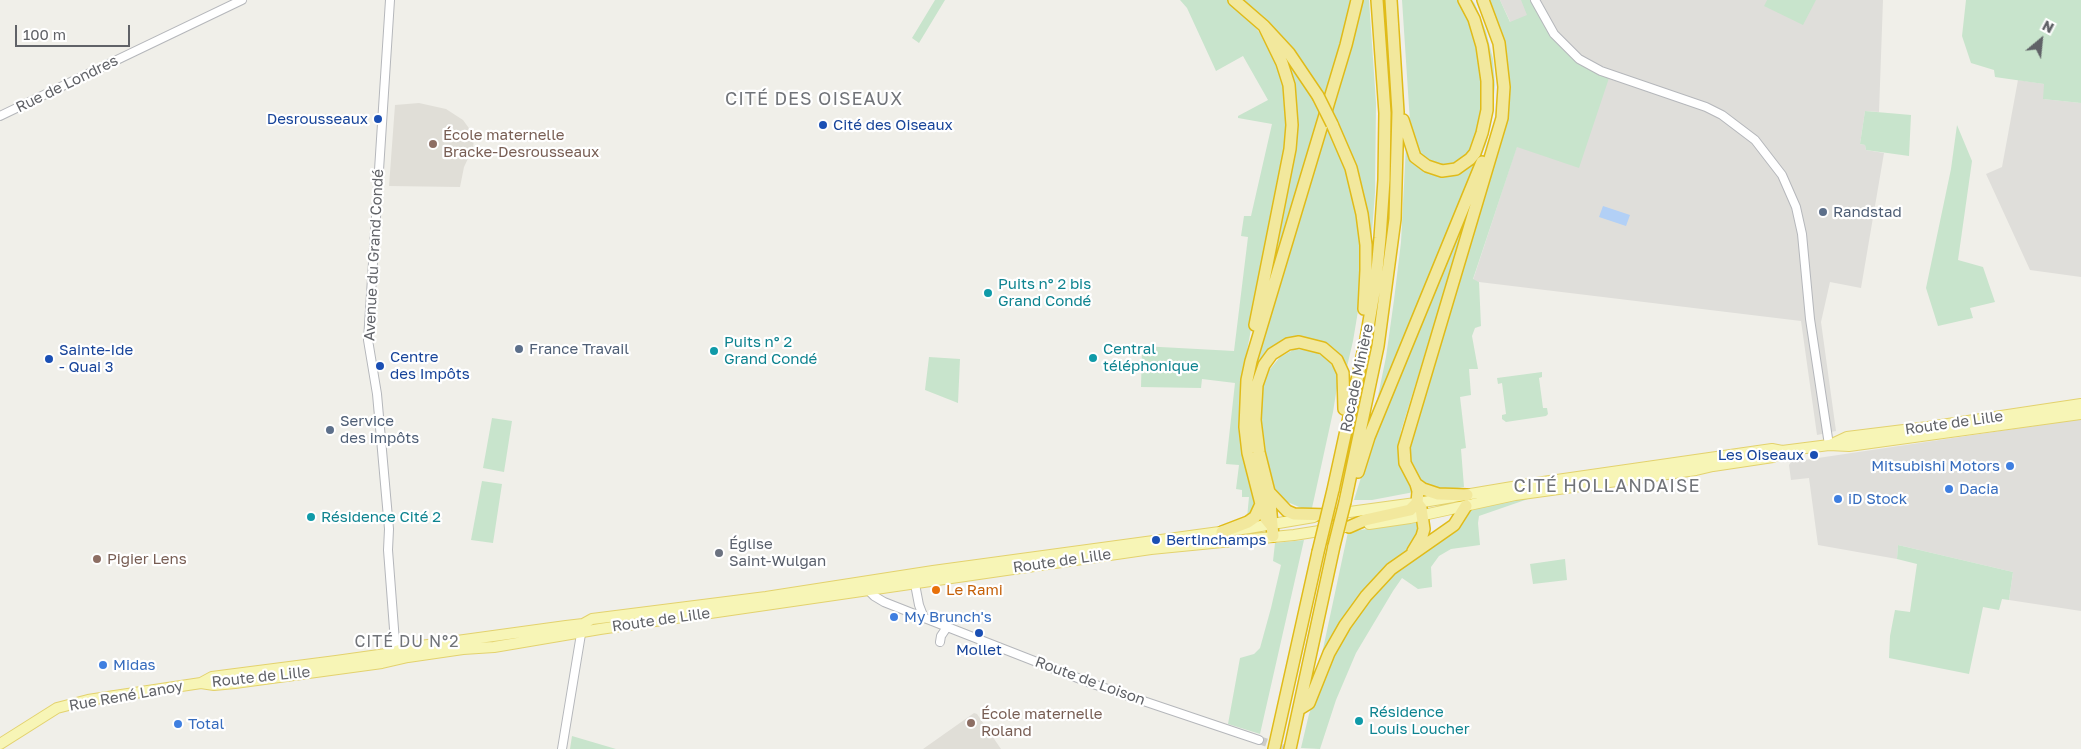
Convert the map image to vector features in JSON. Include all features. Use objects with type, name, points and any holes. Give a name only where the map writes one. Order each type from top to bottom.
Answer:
[{"type":"highway","points":[[1234,0],[1264,26],[1296,62],[1318,96],[1332,124],[1349,162],[1358,191],[1366,245],[1363,316],[1332,470],[1334,486]]},
{"type":"highway","points":[[1272,530],[1260,504],[1248,453],[1245,427],[1246,396],[1251,361],[1320,136],[1354,18],[1357,0]]},
{"type":"highway","name":"Rocade Minière","points":[[1274,749],[1334,486],[1366,339],[1376,281],[1384,180],[1385,113],[1377,0]]},
{"type":"highway","name":"Rocade Minière","points":[[1351,488],[1386,299],[1396,219],[1398,112],[1391,0]]},
{"type":"highway","points":[[1398,112],[1415,157],[1427,166],[1442,171],[1456,169],[1470,160],[1482,133],[1486,110],[1487,81],[1482,46],[1474,19],[1464,0]]},
{"type":"highway","points":[[1301,708],[1309,703],[1329,653],[1357,608],[1391,569],[1412,552],[1424,529],[1422,515],[1417,503],[1418,491],[1416,484],[1404,463],[1404,448],[1502,118],[1504,87],[1502,61],[1494,29],[1481,1]]},
{"type":"highway","points":[[1251,361],[1249,352],[1290,148],[1292,125],[1289,84],[1282,63],[1264,26]]},
{"type":"highway","points":[[1290,749],[1301,708],[1344,502],[1488,145],[1496,106],[1497,68],[1502,61]]},
{"type":"highway","points":[[1272,530],[1269,492],[1259,452],[1255,400],[1261,372],[1272,354],[1288,344],[1299,342],[1312,344],[1330,353],[1337,360],[1343,373],[1344,409]]},
{"type":"highway","points":[[1412,552],[1416,552],[1454,525],[1467,501],[1423,489],[1416,484]]},
{"type":"highway","points":[[1269,492],[1287,511],[1294,514],[1330,514]]},
{"type":"highway","points":[[1349,527],[1365,520],[1407,511],[1417,503]]},
{"type":"highway","points":[[1222,532],[1248,522],[1255,517],[1260,504]]},
{"type":"main road","name":"Route de Lille","points":[[1829,445],[1851,436],[1928,427],[2081,404]]},
{"type":"main road","name":"Route de Lille","points":[[582,628],[592,619],[766,597],[876,580],[914,579],[1151,548],[1272,530],[1330,514],[1417,503],[1467,501],[1764,450],[1782,451],[1829,445],[1849,446],[2081,414]]},
{"type":"main road","name":"Route de Lille","points":[[201,683],[212,677],[396,655],[411,648],[582,628],[869,590],[914,579],[1125,544],[1222,532],[1272,530],[1294,535],[1422,515],[1467,501]]},
{"type":"main road","name":"Rue René Lanoy","points":[[0,744],[42,717],[69,704],[201,683]]},
{"type":"street","name":"Rue de Londres","points":[[0,116],[242,0]]},
{"type":"street","name":"Avenue du Grand Condé","points":[[390,0],[368,340],[377,394],[389,529],[388,550],[396,655]]},
{"type":"street","points":[[1534,0],[1554,34],[1579,59],[1601,71],[1706,107],[1722,115],[1754,140],[1782,175],[1796,208],[1802,234],[1810,318],[1829,445]]},
{"type":"street","points":[[914,579],[919,605],[924,618]]},
{"type":"street","points":[[869,590],[870,585],[876,580]]},
{"type":"street","name":"Route de Loison","points":[[869,590],[874,596],[884,602],[1093,684],[1259,740]]},
{"type":"street","points":[[940,642],[941,636],[948,627]]},
{"type":"street","points":[[562,749],[582,628]]},
{"type":"shaded area","points":[[1500,0],[1883,0],[1879,112],[1865,111],[1860,144],[1865,145],[1866,150],[1884,153],[1861,288],[1830,282],[1821,322],[1836,431],[1817,435],[1801,321],[1473,280],[1517,146],[1515,32]]},
{"type":"shaded area","points":[[2018,80],[2044,84],[2044,99],[2081,103],[2081,277],[2030,270],[1986,174],[2002,167]]},
{"type":"shaded area","name":"École maternelle Bracke-Desrousseaux","points":[[419,103],[446,109],[463,120],[471,131],[474,139],[473,148],[464,167],[460,187],[389,186],[395,105]]},
{"type":"shaded area","points":[[2081,419],[2081,611],[2009,600],[2013,572],[1898,545],[1897,559],[1818,545],[1809,478],[1791,480],[1789,465],[1791,462]]},
{"type":"shaded area","name":"École maternelle Roland","points":[[974,713],[977,714],[1001,749],[923,749]]},
{"type":"green space","points":[[935,0],[945,0],[919,43],[912,38]]},
{"type":"green space","points":[[1180,0],[1227,0],[1247,16],[1262,36],[1278,64],[1286,90],[1287,120],[1284,154],[1243,372],[1255,509],[1247,518],[1249,497],[1242,497],[1242,490],[1236,489],[1239,465],[1226,464],[1235,383],[1202,379],[1201,388],[1141,387],[1142,346],[1234,351],[1248,237],[1241,236],[1244,216],[1251,216],[1272,124],[1238,118],[1238,116],[1268,100],[1243,56],[1216,71],[1187,8]]},
{"type":"green space","points":[[1241,0],[1352,0],[1325,102]]},
{"type":"green space","points":[[1360,0],[1369,0],[1376,103],[1375,193],[1371,244],[1330,113]]},
{"type":"green space","points":[[1402,0],[1460,0],[1475,34],[1484,84],[1481,122],[1472,148],[1459,161],[1448,165],[1435,164],[1423,157],[1414,142],[1410,122]]},
{"type":"green space","points":[[1468,0],[1472,0],[1475,4],[1486,31],[1493,59],[1495,85],[1491,124],[1486,144],[1380,402],[1377,401],[1386,357],[1401,242],[1406,146],[1418,164],[1465,168],[1490,105]]},
{"type":"green space","points":[[1488,0],[1500,0],[1510,22],[1527,15],[1521,0],[1531,0],[1547,29],[1562,49],[1579,63],[1609,78],[1579,168],[1517,147],[1473,279],[1479,282],[1481,326],[1475,328],[1472,336],[1478,369],[1469,369],[1471,395],[1460,397],[1466,448],[1461,449],[1464,487],[1446,490],[1426,485],[1410,470],[1407,446],[1505,123],[1509,76],[1503,37]]},
{"type":"green space","points":[[1767,0],[1816,0],[1803,25],[1764,6]]},
{"type":"green space","points":[[1966,0],[2081,0],[2081,103],[2043,99],[2044,84],[1995,77],[1994,70],[1971,63],[1962,36]]},
{"type":"green space","points":[[1289,61],[1321,114],[1271,284],[1266,283],[1292,150],[1286,63]]},
{"type":"green space","points":[[1865,111],[1911,115],[1909,156],[1866,150],[1865,145],[1860,144]]},
{"type":"green space","points":[[1326,125],[1343,159],[1352,191],[1362,241],[1359,305],[1346,371],[1338,357],[1291,341],[1251,386],[1254,367]]},
{"type":"green space","points":[[1957,125],[1972,161],[1958,260],[1983,267],[1995,302],[1970,308],[1973,318],[1938,326],[1926,288],[1951,169]]},
{"type":"green space","points":[[1462,223],[1465,224],[1401,431],[1400,438],[1405,438],[1414,492],[1372,500],[1354,500],[1372,442]]},
{"type":"green space","points":[[1295,349],[1313,351],[1327,358],[1336,372],[1338,381],[1312,508],[1304,509],[1285,501],[1274,491],[1265,457],[1260,421],[1262,384],[1266,374],[1280,357]]},
{"type":"green space","points":[[929,357],[960,359],[958,403],[925,390]]},
{"type":"green space","points":[[1542,372],[1542,377],[1539,378],[1543,408],[1547,408],[1548,414],[1546,416],[1506,422],[1502,419],[1502,415],[1506,414],[1502,383],[1498,384],[1497,378]]},
{"type":"green space","points":[[492,418],[512,421],[504,472],[483,468]]},
{"type":"green space","points":[[482,481],[502,484],[493,543],[471,540]]},
{"type":"green space","points":[[1528,495],[1528,499],[1479,516],[1480,545],[1451,549],[1439,556],[1431,567],[1432,587],[1418,589],[1402,578],[1356,653],[1336,700],[1320,749],[1301,748],[1309,714],[1324,674],[1352,620],[1394,572],[1467,511]]},
{"type":"green space","points":[[1419,521],[1421,528],[1416,541],[1320,663],[1348,532]]},
{"type":"green space","points":[[1304,540],[1260,734],[1228,724],[1240,658],[1254,654],[1260,648],[1271,608],[1281,565],[1273,561],[1275,543]]},
{"type":"green space","points":[[1898,545],[2013,572],[2009,600],[2002,599],[1999,610],[1983,607],[1969,674],[1889,658],[1890,636],[1895,610],[1910,612],[1917,564],[1897,559]]},
{"type":"green space","points":[[1565,559],[1567,580],[1533,584],[1530,564]]},
{"type":"green space","points":[[572,736],[616,749],[570,749]]},
{"type":"water","points":[[1603,206],[1630,215],[1626,226],[1599,217]]},
{"type":"tunnel","points":[[1259,740],[1285,749]]},
{"type":"place","name":"Desrousseaux","points":[[378,119]]},
{"type":"place","name":"Cité des Oiseaux","points":[[823,125]]},
{"type":"place","name":"École maternelle Bracke-Desrousseaux","points":[[433,144]]},
{"type":"place","name":"Randstad","points":[[1823,212]]},
{"type":"place","name":"Puits n° 2 bis Grand Condé","points":[[988,293]]},
{"type":"place","name":"France Travail","points":[[519,349]]},
{"type":"place","name":"Puits n° 2 Grand Condé","points":[[714,351]]},
{"type":"place","name":"Central téléphonique","points":[[1093,358]]},
{"type":"place","name":"Sainte-Ide - Quai 3","points":[[49,359]]},
{"type":"place","name":"Centre des Impôts","points":[[380,366]]},
{"type":"place","name":"Service des impôts","points":[[330,430]]},
{"type":"place","name":"Les Oiseaux","points":[[1814,455]]},
{"type":"place","name":"Mitsubishi Motors","points":[[2010,466]]},
{"type":"place","name":"Dacia","points":[[1949,489]]},
{"type":"place","name":"iD Stock","points":[[1838,499]]},
{"type":"place","name":"Résidence Cité 2","points":[[311,517]]},
{"type":"place","name":"Bertinchamps","points":[[1156,540]]},
{"type":"place","name":"Église Saint-Wulgan","points":[[719,553]]},
{"type":"place","name":"Pigier Lens","points":[[97,559]]},
{"type":"place","name":"Le Rami","points":[[936,590]]},
{"type":"place","name":"My Brunch's","points":[[894,617]]},
{"type":"place","name":"Mollet","points":[[979,633]]},
{"type":"place","name":"Midas","points":[[103,665]]},
{"type":"place","name":"Résidence Louis Loucher","points":[[1359,721]]},
{"type":"place","name":"École maternelle Roland","points":[[971,723]]},
{"type":"place","name":"Total","points":[[178,724]]},
{"type":"district","name":"CITÉ DES OISEAUX","points":[[814,99]]},
{"type":"district","name":"CITÉ HOLLANDAISE","points":[[1607,486]]},
{"type":"district","name":"CITÉ DU N°2","points":[[407,642]]}]
